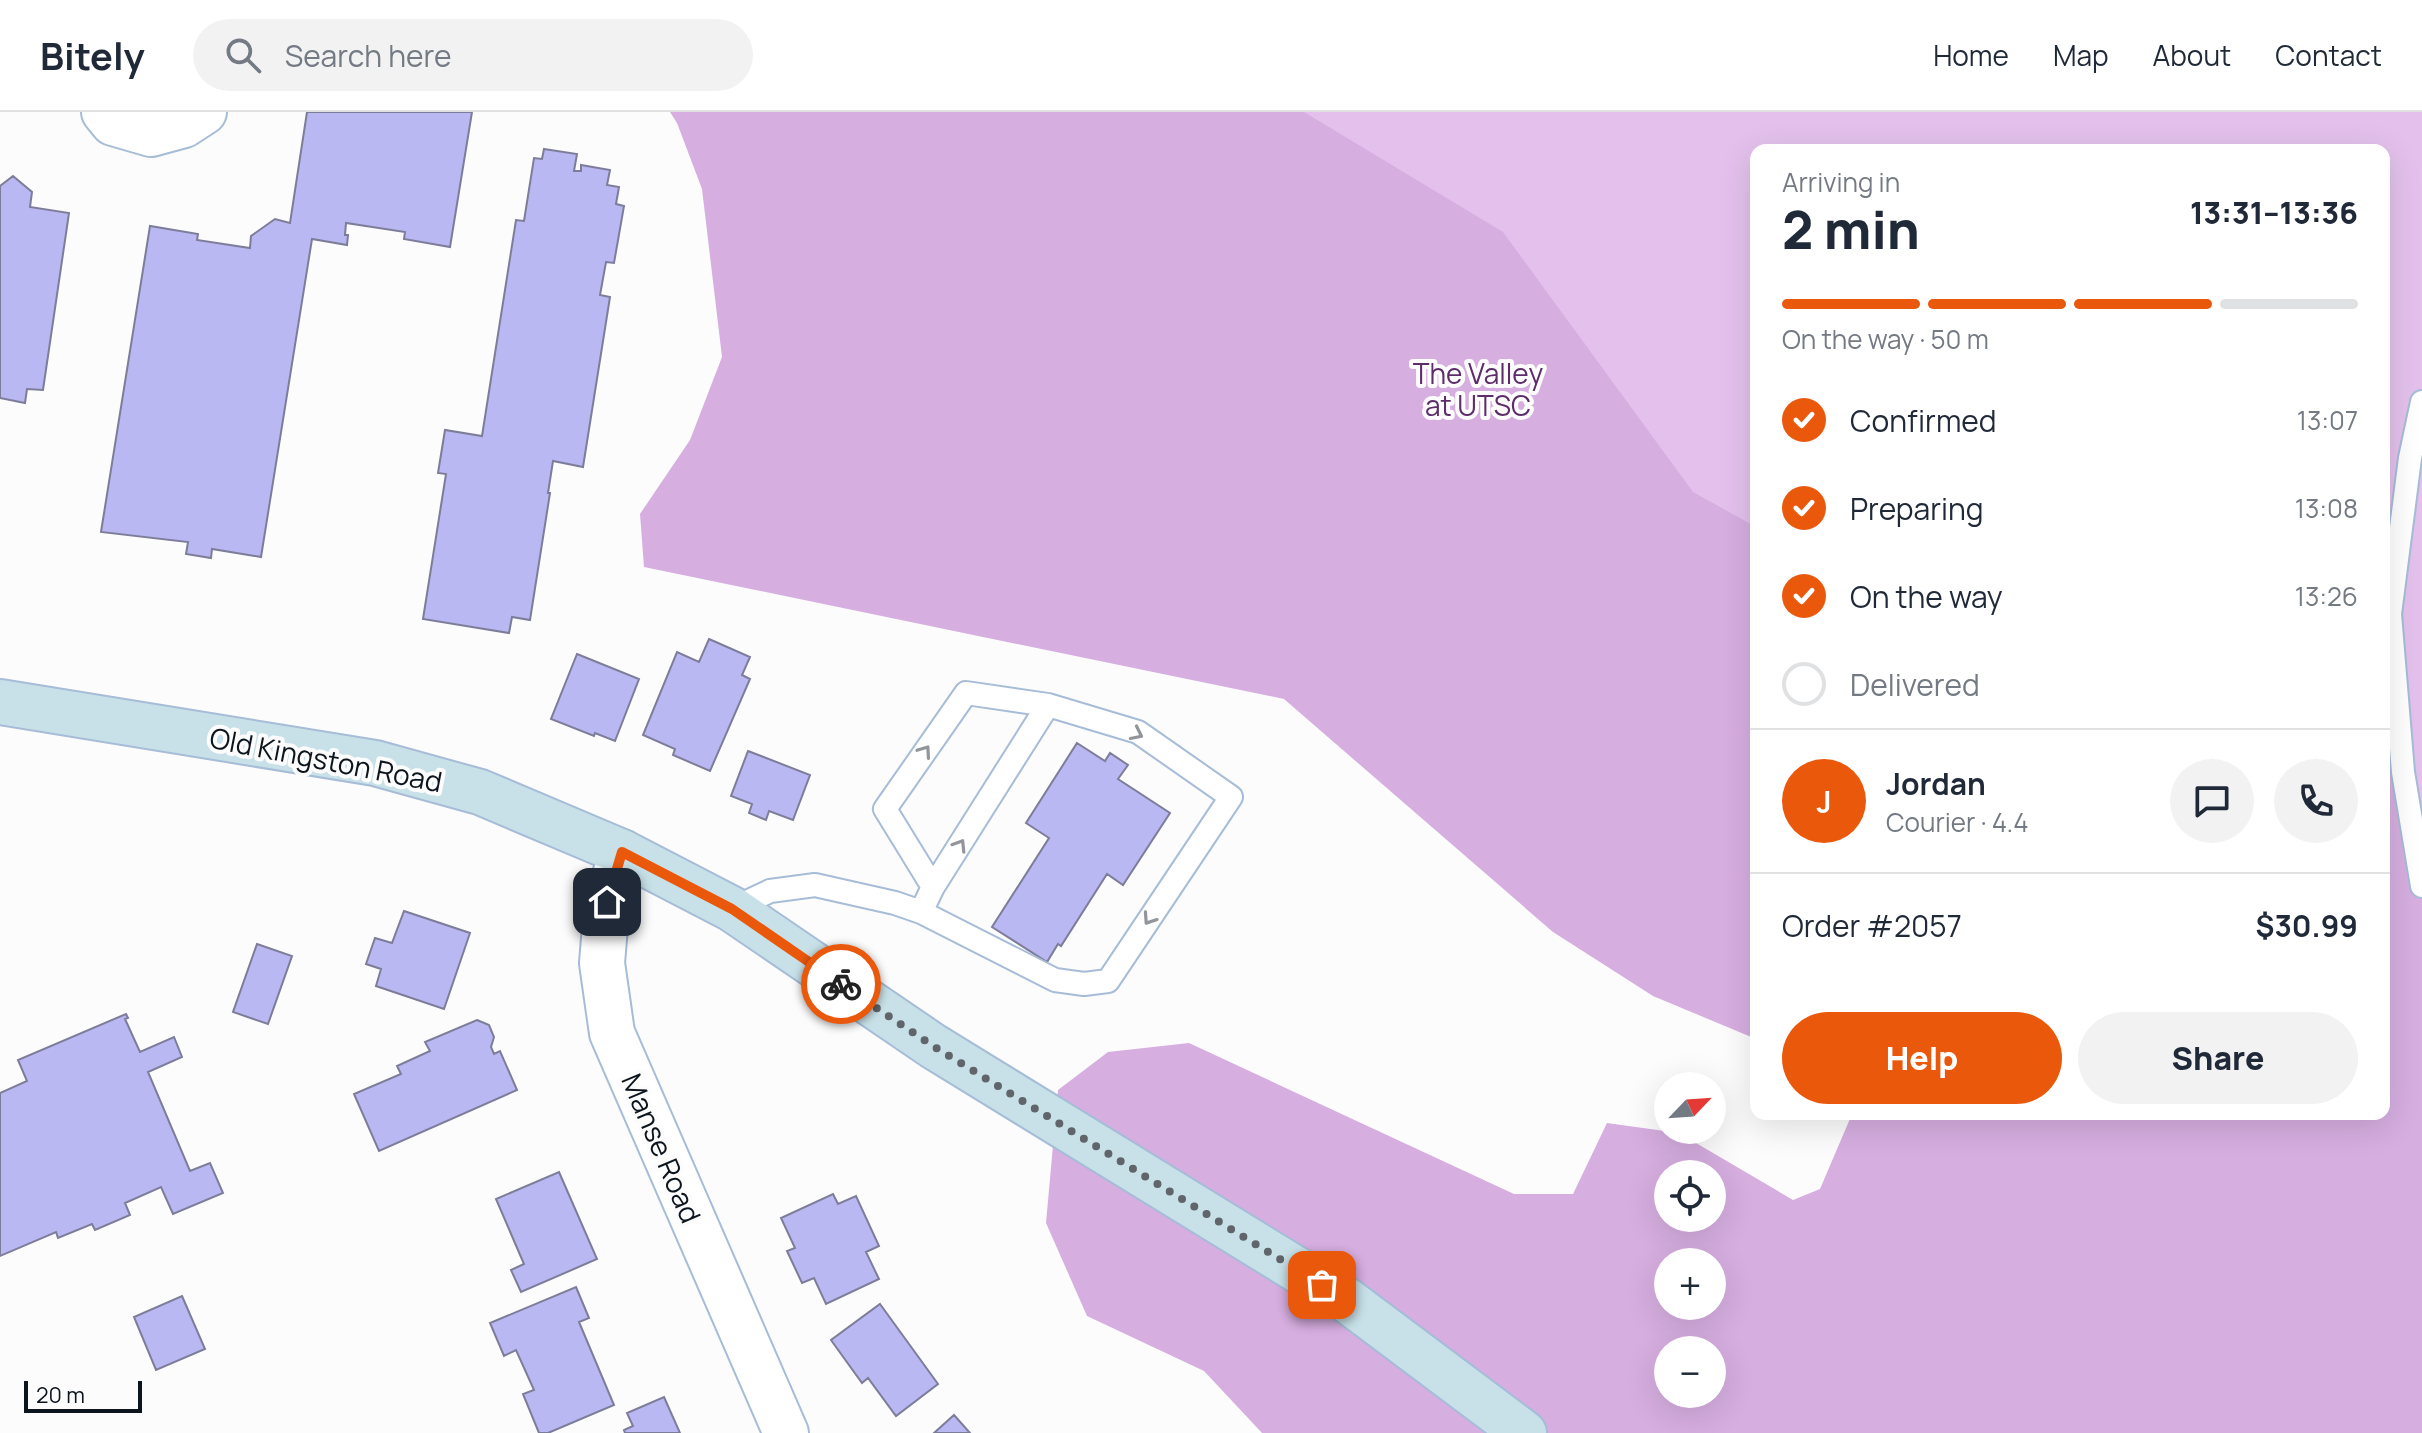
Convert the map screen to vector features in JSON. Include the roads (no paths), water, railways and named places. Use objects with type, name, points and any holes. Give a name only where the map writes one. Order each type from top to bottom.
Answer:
[{"type":"street","points":[[104,112],[113,123],[151,134],[184,125],[204,112]]},
{"type":"street","name":"Old Kingston Road","points":[[0,702],[387,766],[480,792],[622,852],[732,909],[933,1046],[1348,1301],[1524,1433]]},
{"type":"street","name":"Manse Road","points":[[622,852],[607,902],[602,963],[612,1033],[786,1433]]},
{"type":"lane","points":[[2422,402],[2410,458],[2390,614],[2403,772],[2422,886]]},
{"type":"lane","points":[[732,909],[770,891],[815,885],[921,912],[1055,980],[1084,984],[1108,981],[1231,797],[1138,732],[1048,705],[966,693],[885,809],[933,887]]},
{"type":"lane","points":[[921,912],[933,887],[1048,705]]},
{"type":"park label","name":"The Valley at UTSC","points":[[1478,389]]}]
